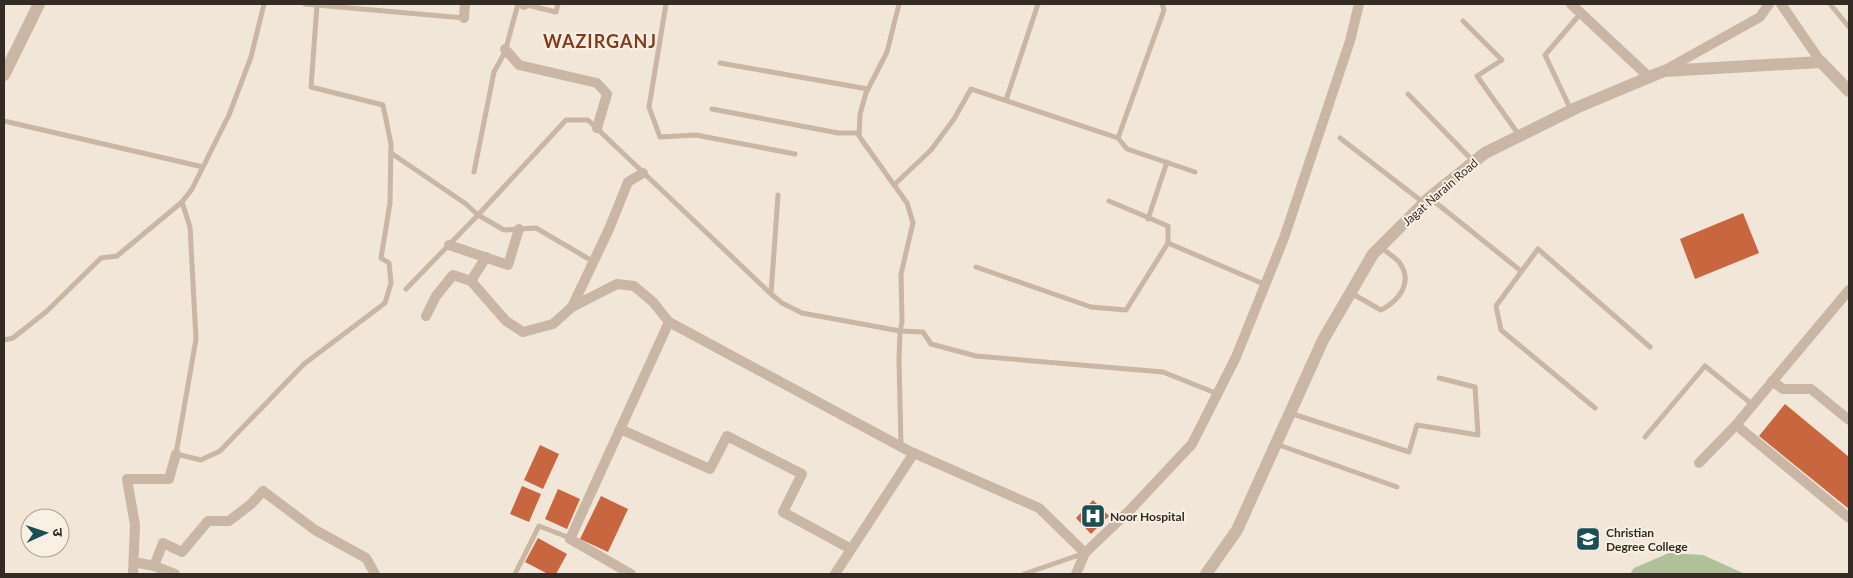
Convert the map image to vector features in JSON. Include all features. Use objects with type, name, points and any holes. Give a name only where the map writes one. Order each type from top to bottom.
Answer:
[{"type":"street","points":[[4,75],[39,4]]},
{"type":"street","points":[[464,18],[465,4]]},
{"type":"street","points":[[1076,574],[1085,553],[1130,510],[1192,444],[1236,358],[1284,238],[1350,42],[1359,4]]},
{"type":"street","points":[[1571,4],[1649,77]]},
{"type":"street","points":[[1664,70],[1760,17],[1769,4]]},
{"type":"street","points":[[1781,4],[1820,62],[1849,91]]},
{"type":"street","points":[[506,49],[519,65],[597,84],[606,94],[597,128]]},
{"type":"street","name":"Jagat Narain Road","points":[[1206,574],[1237,530],[1323,340],[1373,254],[1427,201],[1485,153],[1571,110],[1664,70],[1820,62]]},
{"type":"street","points":[[572,308],[609,229],[628,182],[643,172]]},
{"type":"street","points":[[449,245],[508,265],[519,229]]},
{"type":"street","points":[[471,281],[486,257]]},
{"type":"street","points":[[426,316],[436,296],[453,275],[471,281],[506,321],[523,332],[553,324],[572,308],[617,284],[634,286],[652,302],[668,322],[901,447],[1039,508],[1085,553]]},
{"type":"street","points":[[1699,463],[1736,425],[1849,290]]},
{"type":"street","points":[[631,574],[570,539],[668,322]]},
{"type":"street","points":[[1772,381],[1783,389],[1811,389],[1849,420]]},
{"type":"street","points":[[1736,425],[1849,518]]},
{"type":"street","points":[[620,429],[710,469],[727,436],[802,474],[783,512],[851,549]]},
{"type":"street","points":[[834,574],[914,453]]},
{"type":"street","points":[[133,574],[135,525],[127,479],[169,479],[176,454]]},
{"type":"street","points":[[154,566],[163,543],[182,552],[208,520],[229,521],[263,492],[315,530],[366,558],[376,574]]},
{"type":"street","points":[[134,562],[154,566],[175,574]]},
{"type":"lane","points":[[4,340],[13,338],[47,311],[101,258],[117,256],[182,202],[192,189],[229,115],[251,57],[264,4]]},
{"type":"lane","points":[[305,4],[464,18]]},
{"type":"lane","points":[[474,172],[494,72],[506,49],[521,4],[556,12],[558,4]]},
{"type":"lane","points":[[666,4],[649,107],[660,137],[696,135],[795,154]]},
{"type":"lane","points":[[898,4],[887,52],[868,89],[860,114],[859,136],[907,203],[913,223],[901,274],[902,322],[899,360],[901,447]]},
{"type":"lane","points":[[1006,100],[1038,4]]},
{"type":"lane","points":[[1118,138],[1164,10],[1162,4]]},
{"type":"lane","points":[[1830,4],[1849,27]]},
{"type":"lane","points":[[182,202],[190,227],[196,339],[176,454],[201,460],[220,450],[304,364],[385,303],[391,284],[388,263],[381,258],[390,203],[391,144],[383,105],[311,87],[317,5]]},
{"type":"lane","points":[[1571,110],[1545,55],[1581,13]]},
{"type":"lane","points":[[1463,21],[1502,60],[1477,76],[1520,136]]},
{"type":"lane","points":[[720,63],[868,89]]},
{"type":"lane","points":[[894,185],[931,150],[954,119],[971,89],[1118,138],[1127,149],[1195,172]]},
{"type":"lane","points":[[1408,94],[1474,162]]},
{"type":"lane","points":[[712,109],[838,133],[859,133]]},
{"type":"lane","points":[[406,289],[566,120],[588,120],[772,294],[782,303],[802,313],[900,331],[923,332],[931,344],[976,356],[1163,372],[1218,394]]},
{"type":"lane","points":[[4,121],[203,167]]},
{"type":"lane","points":[[1340,138],[1522,271]]},
{"type":"lane","points":[[390,153],[466,204],[478,215],[504,230],[536,228],[594,262]]},
{"type":"lane","points":[[1148,219],[1167,162]]},
{"type":"lane","points":[[772,294],[778,195]]},
{"type":"lane","points":[[976,267],[1091,307],[1126,310],[1168,243],[1168,226],[1109,201]]},
{"type":"lane","points":[[1168,243],[1266,284]]},
{"type":"lane","points":[[1350,293],[1382,310],[1393,304],[1403,290],[1406,277],[1399,262],[1380,247]]},
{"type":"lane","points":[[1594,408],[1501,330],[1496,306],[1538,249],[1650,347]]},
{"type":"lane","points":[[1645,437],[1705,366],[1753,404]]},
{"type":"lane","points":[[1290,413],[1409,452],[1417,426],[1478,435],[1475,387],[1439,378]]},
{"type":"lane","points":[[1275,444],[1397,487]]},
{"type":"lane","points":[[515,574],[539,526],[570,539]]},
{"type":"lane","points":[[1024,574],[1085,553]]},
{"type":"green space","points":[[1669,553],[1703,555],[1745,574],[1630,574],[1634,568]]},
{"type":"building","points":[[1743,213],[1759,253],[1695,279],[1680,239]]},
{"type":"building","points":[[1785,404],[1849,457],[1849,509],[1759,436]]},
{"type":"building","points":[[540,445],[559,454],[543,489],[524,480]]},
{"type":"building","points":[[522,486],[541,494],[529,522],[510,514]]},
{"type":"building","points":[[558,489],[580,499],[567,529],[545,519]]},
{"type":"building","points":[[601,496],[628,509],[608,552],[580,539]]},
{"type":"building","points":[[1093,500],[1109,516],[1091,534],[1076,518]]},
{"type":"building","points":[[538,538],[567,554],[556,574],[548,574],[525,562]]},
{"type":"place","name":"Noor Hospital","points":[[1093,516]]},
{"type":"place","name":"Christian Degree College","points":[[1588,539]]},
{"type":"district","name":"WAZIRGANJ","points":[[600,41]]}]
